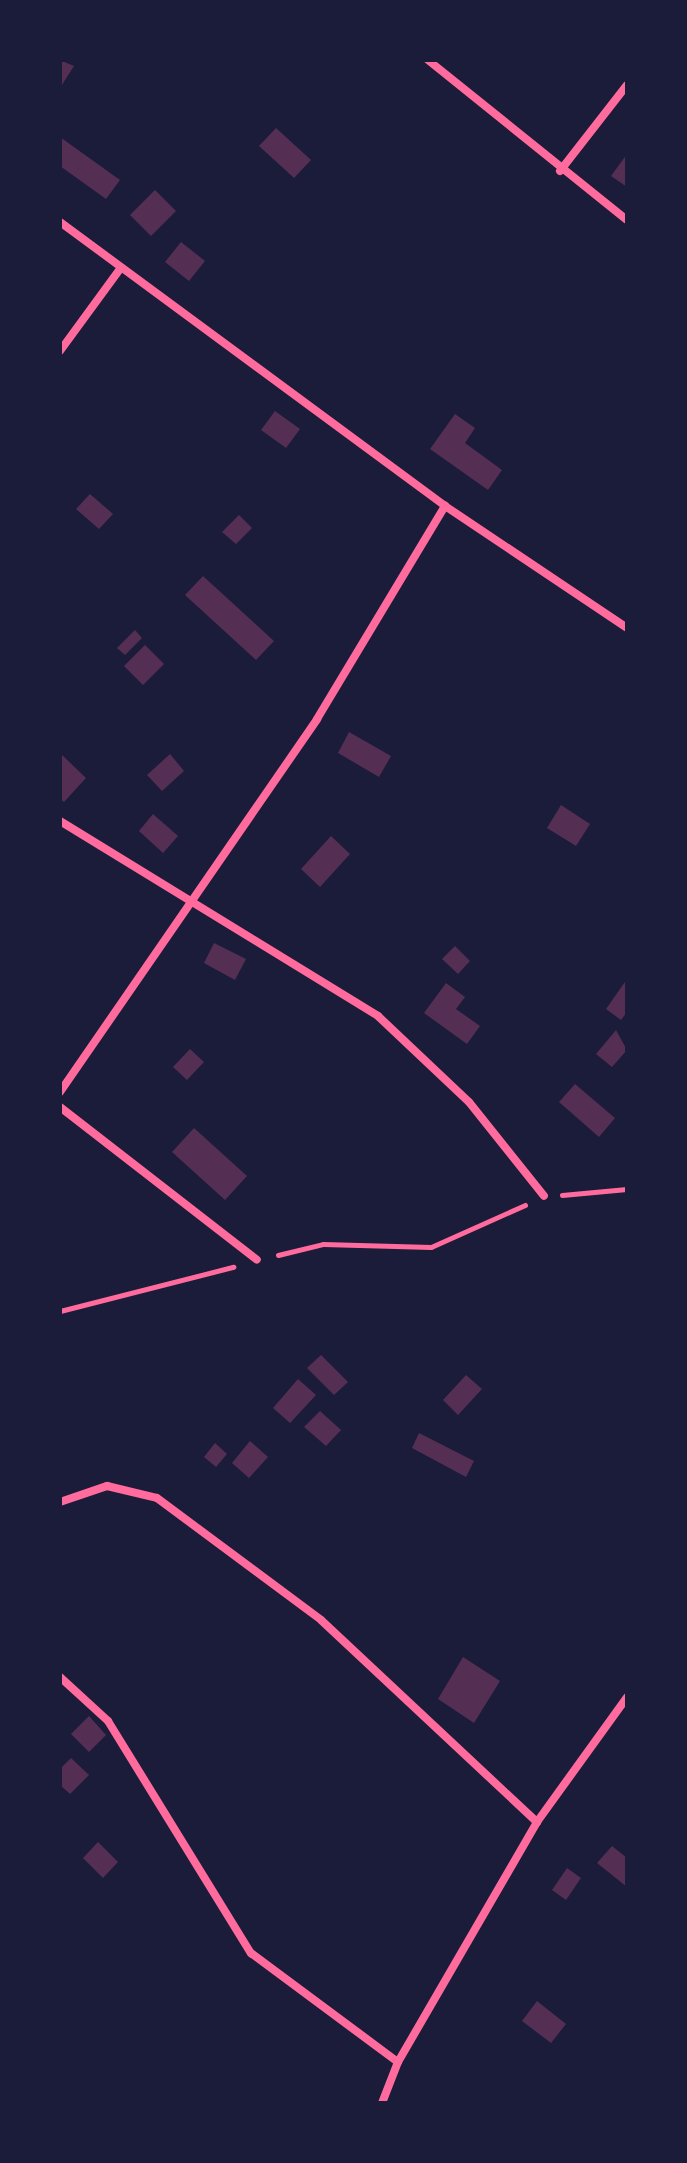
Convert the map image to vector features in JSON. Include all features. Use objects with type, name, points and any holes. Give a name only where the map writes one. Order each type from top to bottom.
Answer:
[{"type":"street","points":[[428,60],[560,171],[627,220]]},
{"type":"street","points":[[560,171],[627,85]]},
{"type":"street","points":[[60,222],[445,506],[627,628]]},
{"type":"street","points":[[60,351],[120,269]]},
{"type":"street","points":[[60,1092],[189,900],[317,719],[445,506]]},
{"type":"street","points":[[60,821],[378,1016],[469,1102],[544,1196]]},
{"type":"street","points":[[60,1107],[257,1260]]},
{"type":"street","points":[[60,1502],[107,1486],[157,1498],[321,1620],[537,1822]]},
{"type":"street","points":[[60,1677],[108,1721],[251,1953],[398,2062]]},
{"type":"street","points":[[382,2103],[398,2062],[537,1822],[627,1697]]},
{"type":"path","points":[[60,1311],[323,1244],[431,1247],[544,1196],[627,1189]]},
{"type":"building","points":[[60,60],[74,66],[60,88]]},
{"type":"building","points":[[276,128],[311,160],[294,178],[259,146]]},
{"type":"building","points":[[60,137],[120,180],[106,199],[60,166]]},
{"type":"building","points":[[627,154],[627,187],[611,176]]},
{"type":"building","points":[[155,190],[176,211],[151,236],[130,215]]},
{"type":"building","points":[[181,242],[205,261],[189,281],[165,262]]},
{"type":"building","points":[[275,411],[300,429],[286,448],[261,430]]},
{"type":"building","points":[[455,414],[475,428],[465,443],[502,470],[488,490],[430,449]]},
{"type":"building","points":[[90,494],[113,514],[99,529],[76,509]]},
{"type":"building","points":[[239,515],[252,528],[236,544],[222,532]]},
{"type":"building","points":[[203,576],[274,641],[256,660],[185,595]]},
{"type":"building","points":[[135,630],[142,638],[125,655],[117,648]]},
{"type":"building","points":[[145,645],[164,664],[143,685],[124,666]]},
{"type":"building","points":[[349,732],[391,756],[379,777],[338,753]]},
{"type":"building","points":[[60,753],[86,778],[64,802],[60,799]]},
{"type":"building","points":[[170,754],[184,771],[162,791],[147,775]]},
{"type":"building","points":[[561,805],[590,824],[576,846],[547,828]]},
{"type":"building","points":[[153,814],[178,836],[163,853],[139,831]]},
{"type":"building","points":[[331,836],[350,854],[320,887],[301,869]]},
{"type":"building","points":[[214,943],[246,959],[235,980],[204,963]]},
{"type":"building","points":[[455,946],[470,961],[458,974],[442,959]]},
{"type":"building","points":[[627,979],[627,1012],[621,1020],[606,1009]]},
{"type":"building","points":[[446,983],[465,997],[456,1009],[480,1026],[467,1044],[424,1013]]},
{"type":"building","points":[[616,1030],[627,1050],[612,1067],[596,1054]]},
{"type":"building","points":[[190,1049],[204,1062],[187,1080],[173,1067]]},
{"type":"building","points":[[575,1084],[615,1118],[599,1137],[559,1102]]},
{"type":"building","points":[[194,1128],[247,1176],[225,1200],[172,1152]]},
{"type":"building","points":[[321,1355],[348,1382],[334,1395],[307,1368]]},
{"type":"building","points":[[466,1375],[482,1389],[458,1415],[443,1400]]},
{"type":"building","points":[[298,1379],[316,1395],[290,1423],[273,1408]]},
{"type":"building","points":[[320,1411],[341,1430],[326,1446],[304,1427]]},
{"type":"building","points":[[419,1433],[474,1461],[466,1477],[412,1448]]},
{"type":"building","points":[[250,1441],[268,1457],[249,1478],[232,1463]]},
{"type":"building","points":[[215,1443],[227,1454],[216,1467],[204,1457]]},
{"type":"building","points":[[463,1657],[500,1681],[474,1723],[438,1699]]},
{"type":"building","points":[[89,1716],[106,1735],[89,1752],[71,1734]]},
{"type":"building","points":[[71,1758],[89,1775],[70,1794],[60,1785],[60,1769]]},
{"type":"building","points":[[98,1842],[118,1862],[103,1878],[83,1858]]},
{"type":"building","points":[[612,1846],[627,1858],[627,1887],[597,1863]]},
{"type":"building","points":[[567,1868],[581,1878],[566,1900],[552,1890]]},
{"type":"building","points":[[537,2001],[566,2024],[551,2043],[522,2021]]}]
